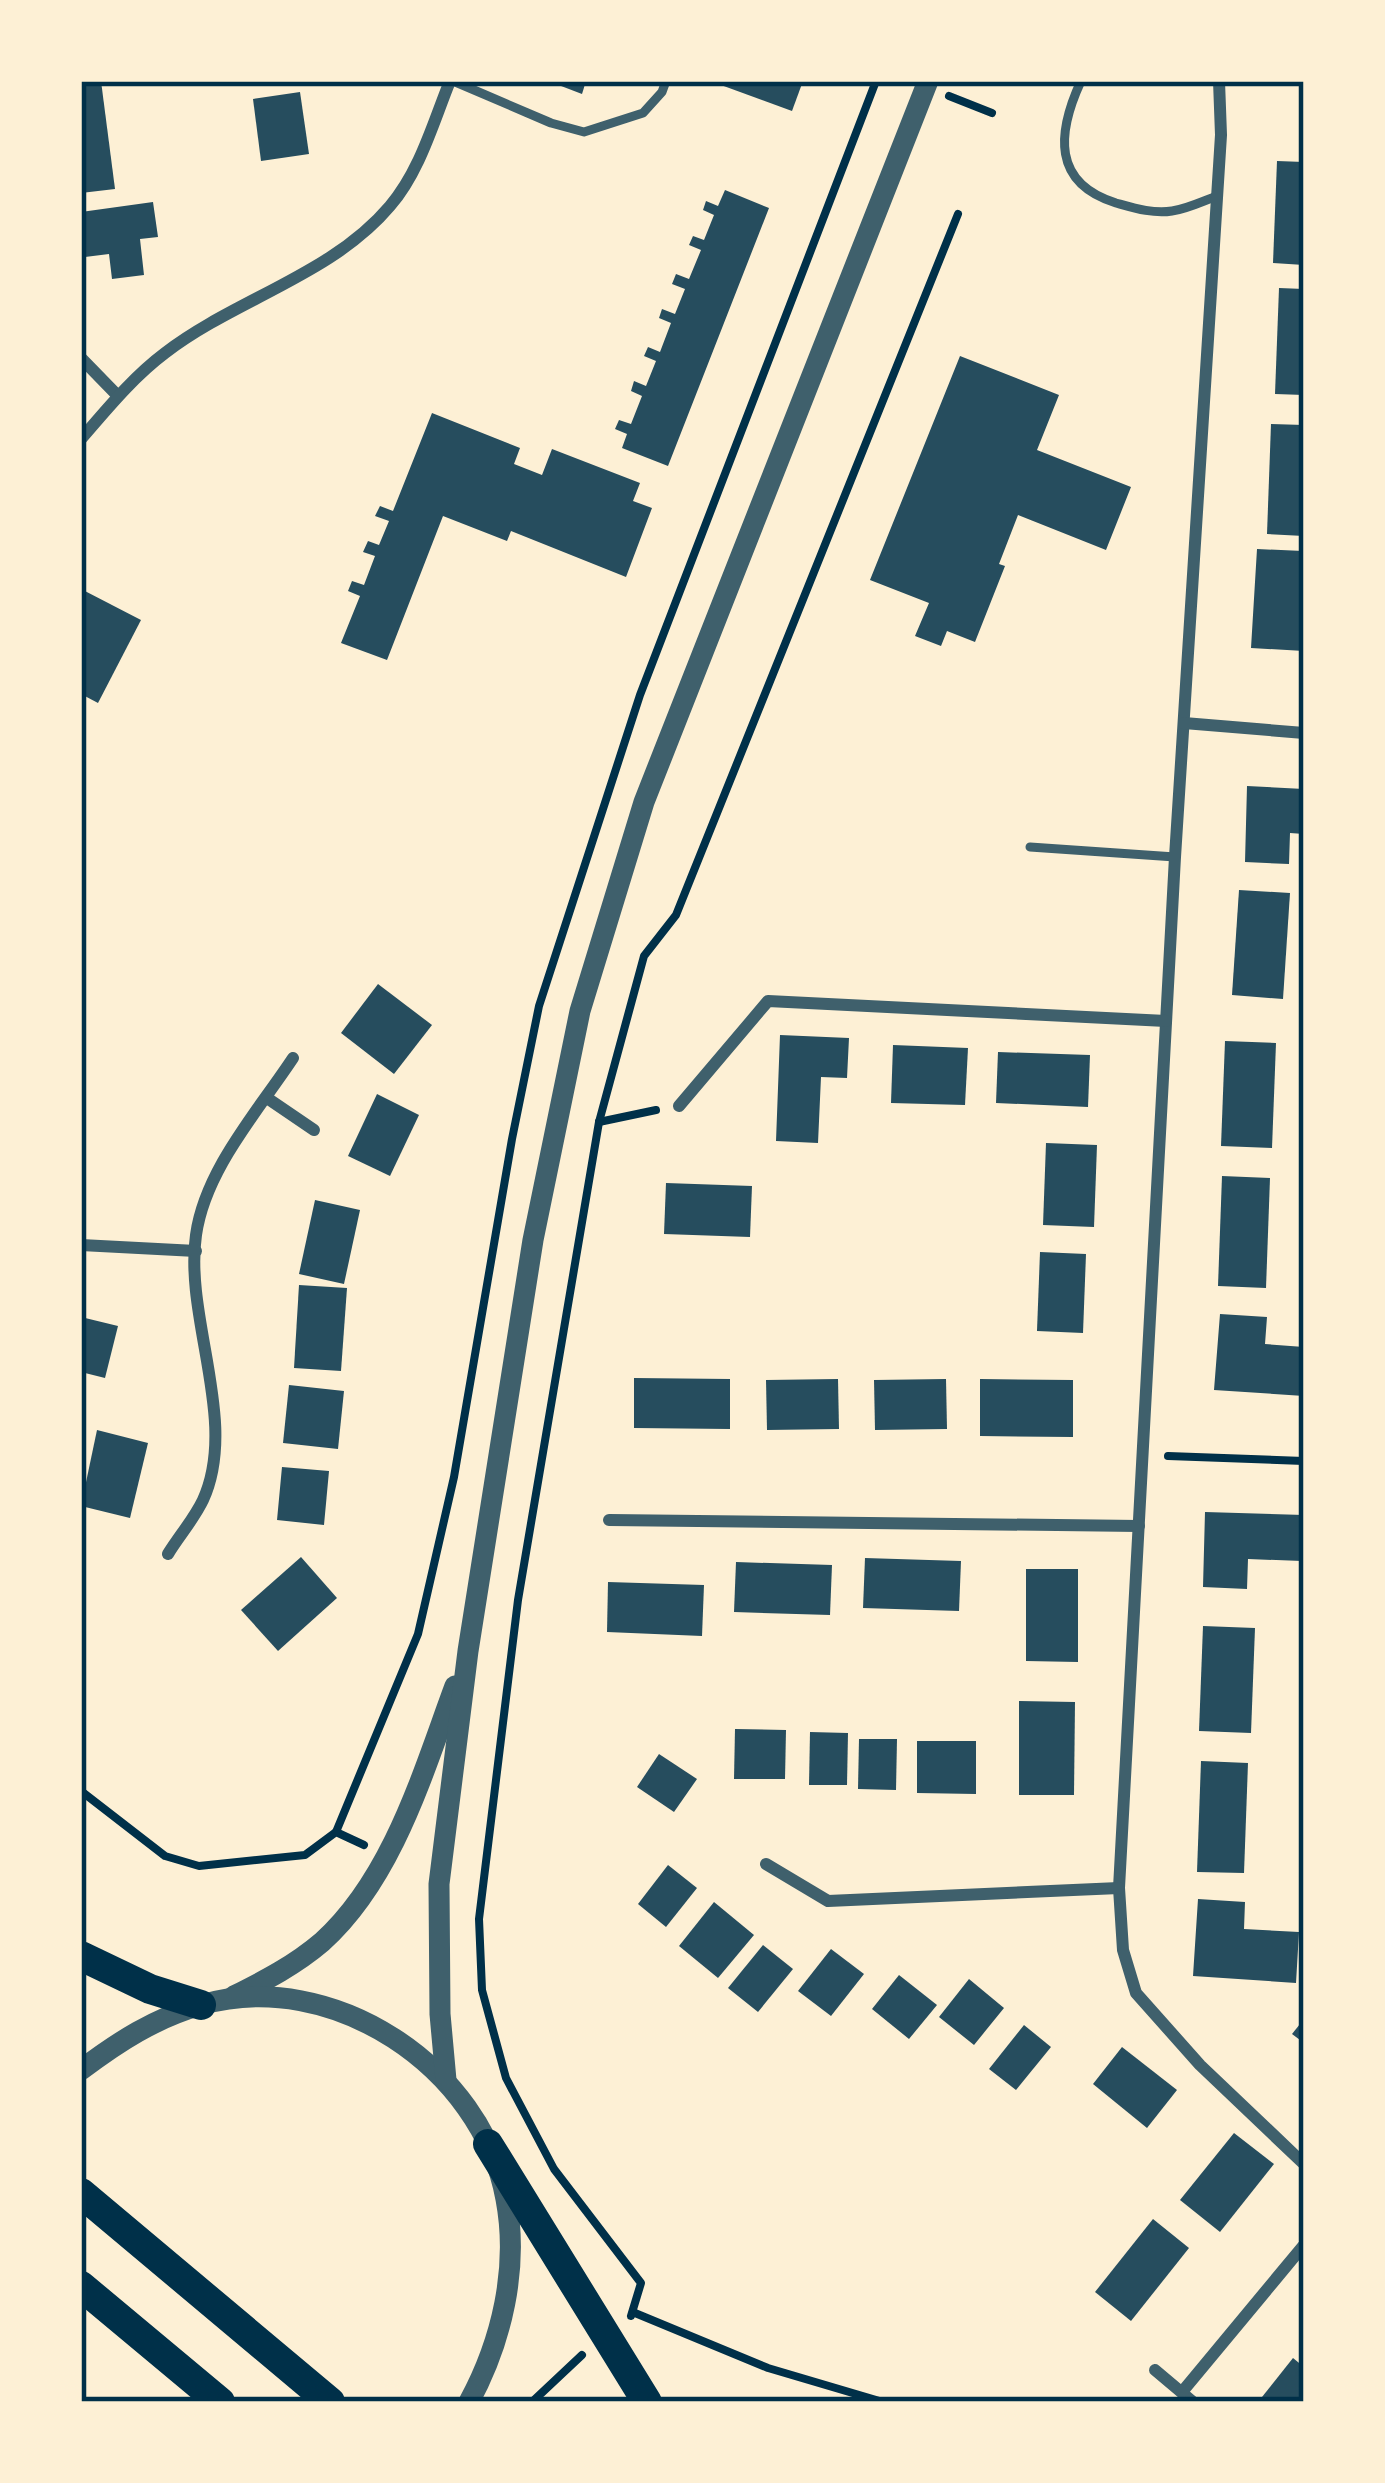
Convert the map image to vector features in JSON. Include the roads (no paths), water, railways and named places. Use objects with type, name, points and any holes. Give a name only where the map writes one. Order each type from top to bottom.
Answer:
[{"type":"highway","points":[[81,1955],[150,1989],[212,2003]]},
{"type":"highway","points":[[488,2144],[647,2402]]},
{"type":"highway","points":[[81,2193],[330,2402]]},
{"type":"highway","points":[[81,2286],[220,2402]]},
{"type":"street","points":[[81,439],[166,352],[353,242],[390,206],[415,169],[451,81]]},
{"type":"street","points":[[446,2080],[440,2014],[439,1884],[468,1651],[533,1240],[580,1011],[644,802],[928,81]]},
{"type":"street","points":[[1219,81],[1221,135],[1175,857],[1119,1888],[1123,1950],[1136,1993],[1200,2065],[1304,2164]]},
{"type":"street","points":[[81,358],[118,396]]},
{"type":"street","points":[[1184,723],[1304,734]]},
{"type":"street","points":[[680,1106],[768,1001],[1166,1021]]},
{"type":"street","points":[[168,1554],[203,1500],[214,1461],[213,1404],[195,1302],[196,1233],[216,1174],[293,1058]]},
{"type":"street","points":[[267,1098],[314,1130]]},
{"type":"street","points":[[81,1245],[196,1250]]},
{"type":"street","points":[[610,1520],[1139,1526]]},
{"type":"street","points":[[81,2071],[142,2027],[281,1973],[324,1940],[358,1899],[386,1854],[420,1783],[468,1651]]},
{"type":"street","points":[[766,1864],[828,1901],[1119,1888]]},
{"type":"street","points":[[212,2003],[272,1999],[344,2014],[396,2039],[446,2080],[488,2144],[506,2198],[511,2271],[499,2329],[469,2402]]},
{"type":"street","points":[[1155,2370],[1188,2397],[1304,2245]]},
{"type":"lane","points":[[451,81],[584,132],[643,113],[666,81]]},
{"type":"lane","points":[[1081,81],[1064,141],[1065,162],[1076,180],[1096,196],[1144,211],[1173,211],[1217,196]]},
{"type":"lane","points":[[1030,848],[1175,857]]}]
